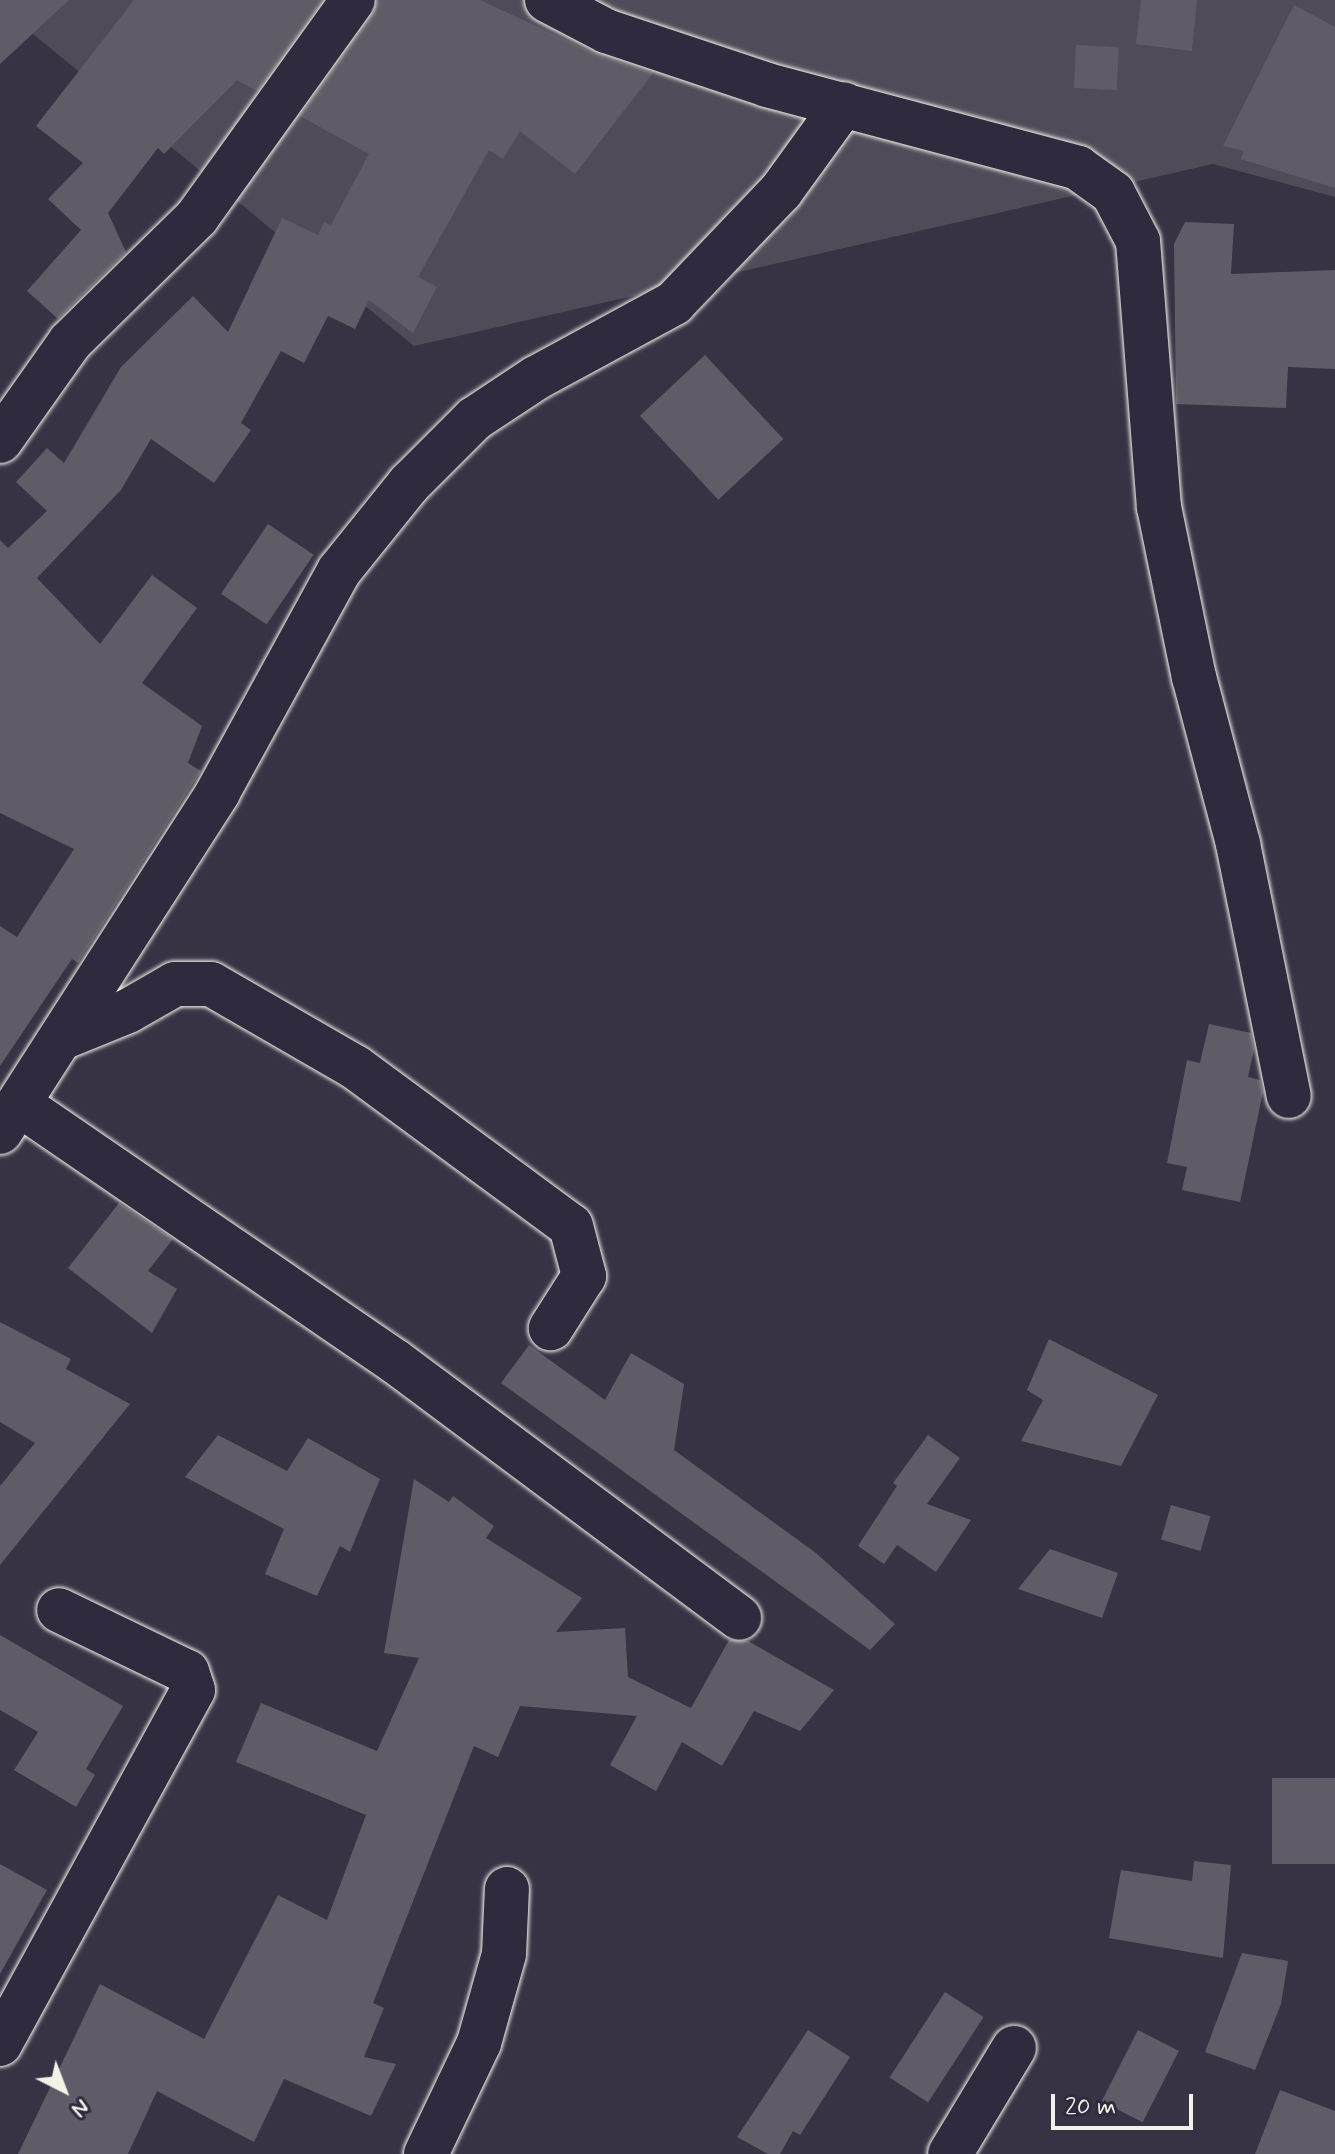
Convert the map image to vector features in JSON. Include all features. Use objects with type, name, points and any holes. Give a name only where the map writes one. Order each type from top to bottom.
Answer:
[{"type":"street","points":[[0,441],[70,342],[197,217],[353,0]]},
{"type":"street","points":[[547,0],[606,31],[844,104],[1078,168],[1113,193],[1138,241],[1159,507],[1194,677],[1238,844],[1289,1096]]},
{"type":"street","points":[[739,1618],[396,1362],[10,1118],[218,792],[339,571],[409,484],[474,419],[536,378],[674,303],[781,191],[844,104]]},
{"type":"street","points":[[62,1038],[128,1011],[175,984],[211,984],[355,1067],[571,1226],[584,1276],[551,1328]]},
{"type":"street","points":[[0,2044],[193,1690],[187,1672],[59,1610]]},
{"type":"street","points":[[426,2154],[479,2043],[504,1954],[507,1889]]},
{"type":"street","points":[[950,2154],[1014,2048]]},
{"type":"shaded area","points":[[0,0],[1335,0],[1335,197],[1213,164],[414,346],[0,7]]},
{"type":"building","points":[[0,0],[69,0],[0,64]]},
{"type":"building","points":[[134,0],[322,0],[257,91],[237,80],[164,154],[158,148],[108,213],[126,252],[58,319],[27,291],[81,230],[48,199],[83,163],[36,126]]},
{"type":"building","points":[[378,0],[480,0],[598,55],[653,73],[575,174],[520,131],[503,159],[489,150],[418,277],[437,287],[413,333],[369,300],[355,329],[328,316],[304,363],[281,351],[241,423],[251,430],[214,483],[151,439],[121,490],[37,578],[100,644],[152,575],[197,608],[142,683],[202,726],[188,763],[201,771],[78,963],[72,959],[0,1066],[0,926],[17,937],[74,849],[0,813],[0,540],[8,548],[47,511],[16,482],[47,448],[64,463],[121,367],[193,296],[228,332],[282,218],[318,235],[324,222],[331,225],[369,154],[300,116],[373,15]]},
{"type":"building","points":[[1141,0],[1197,0],[1192,51],[1136,44]]},
{"type":"building","points":[[1294,5],[1335,27],[1335,188],[1241,159],[1244,151],[1223,146]]},
{"type":"building","points":[[1076,45],[1119,47],[1117,90],[1074,88]]},
{"type":"building","points":[[1185,222],[1234,224],[1231,274],[1335,270],[1335,369],[1288,367],[1286,408],[1176,404],[1174,244]]},
{"type":"building","points":[[705,355],[783,439],[718,500],[640,416]]},
{"type":"building","points":[[268,524],[314,555],[267,624],[221,594]]},
{"type":"building","points":[[1209,1024],[1251,1033],[1254,1050],[1248,1077],[1260,1080],[1263,1092],[1240,1202],[1182,1190],[1187,1167],[1167,1163],[1187,1060],[1200,1063]]},
{"type":"building","points":[[119,1203],[173,1239],[148,1271],[177,1289],[152,1333],[68,1268]]},
{"type":"building","points":[[0,1322],[71,1359],[66,1369],[130,1404],[0,1565],[0,1486],[35,1443],[0,1422]]},
{"type":"building","points":[[1049,1339],[1158,1395],[1121,1466],[1021,1441],[1043,1400],[1027,1390]]},
{"type":"building","points":[[529,1345],[605,1400],[631,1353],[684,1384],[674,1450],[816,1553],[895,1624],[870,1650],[501,1383]]},
{"type":"building","points":[[218,1435],[287,1471],[308,1438],[380,1479],[350,1552],[340,1546],[317,1596],[265,1574],[284,1529],[185,1477]]},
{"type":"building","points":[[928,1435],[960,1458],[927,1504],[971,1520],[936,1572],[897,1545],[884,1564],[858,1546],[897,1486],[893,1483]]},
{"type":"building","points":[[414,1479],[449,1502],[453,1496],[494,1526],[486,1538],[582,1598],[556,1632],[625,1628],[628,1677],[691,1708],[729,1640],[748,1641],[834,1690],[800,1731],[754,1711],[722,1766],[682,1742],[656,1791],[610,1765],[637,1716],[520,1706],[498,1757],[474,1746],[373,2003],[384,2008],[364,2057],[396,2064],[371,2116],[284,2079],[254,2142],[157,2091],[128,2154],[18,2154],[100,1984],[204,2039],[278,1895],[327,1920],[366,1815],[236,1762],[261,1703],[377,1751],[419,1658],[384,1653]]},
{"type":"building","points":[[1171,1505],[1210,1516],[1200,1551],[1161,1540]]},
{"type":"building","points":[[1050,1549],[1118,1573],[1102,1618],[1018,1589]]},
{"type":"building","points":[[0,1635],[123,1706],[86,1769],[95,1775],[76,1807],[14,1770],[38,1732],[0,1710]]},
{"type":"building","points":[[1272,1778],[1335,1778],[1335,1864],[1272,1864]]},
{"type":"building","points":[[1194,1861],[1231,1865],[1223,1958],[1109,1938],[1121,1870],[1192,1881]]},
{"type":"building","points":[[0,1864],[47,1890],[0,1974]]},
{"type":"building","points":[[1242,1953],[1288,1961],[1281,2004],[1255,2070],[1205,2052]]},
{"type":"building","points":[[945,1992],[984,2017],[928,2103],[889,2078]]},
{"type":"building","points":[[808,2030],[850,2057],[800,2135],[793,2131],[780,2154],[768,2154],[737,2137]]},
{"type":"building","points":[[1138,2030],[1179,2051],[1143,2122],[1102,2101]]},
{"type":"building","points":[[1280,2090],[1335,2111],[1335,2154],[1255,2154]]}]
